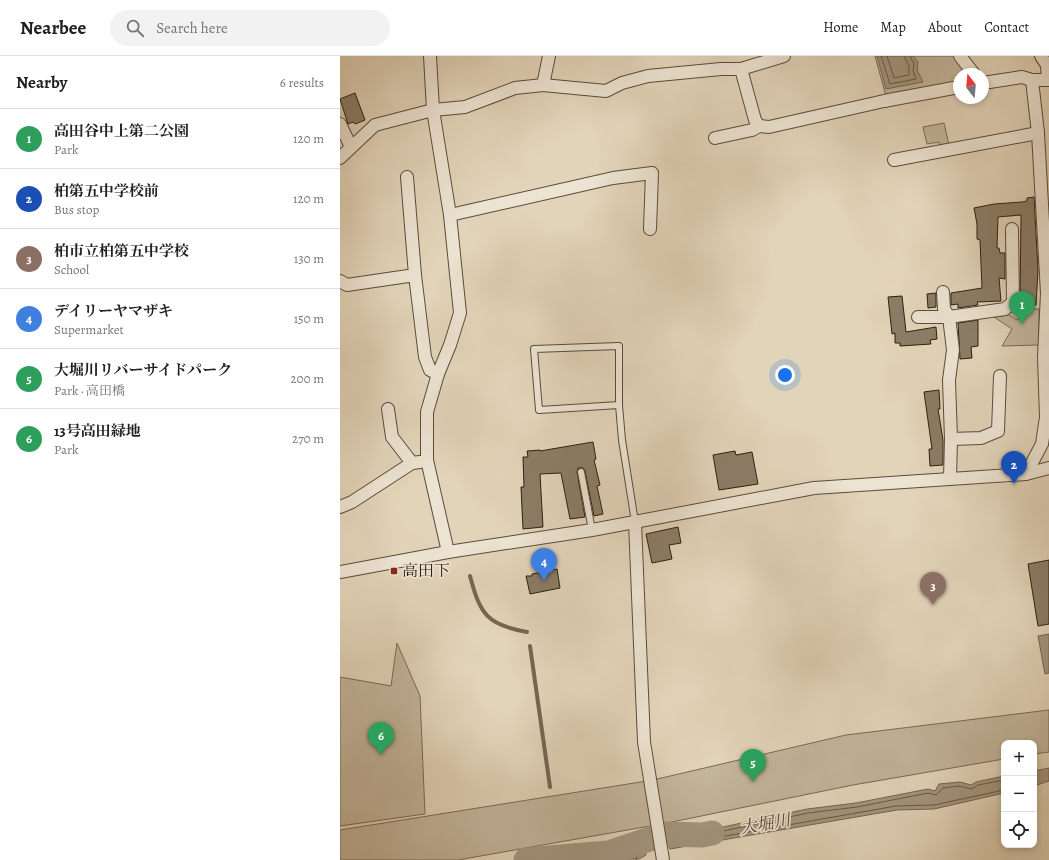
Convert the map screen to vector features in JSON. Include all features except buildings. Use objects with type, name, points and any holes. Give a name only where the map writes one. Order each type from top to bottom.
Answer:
[{"type":"street","points":[[430,56],[433,110],[450,215],[460,313],[450,345],[438,374],[427,412],[427,460],[448,552]]},
{"type":"street","points":[[543,85],[549,56]]},
{"type":"street","points":[[340,158],[375,125],[433,110],[466,108],[515,88],[543,85],[606,91],[622,83],[648,76],[721,69],[741,69],[784,56]]},
{"type":"street","points":[[960,56],[969,68]]},
{"type":"street","points":[[989,82],[1022,77],[1032,80],[1048,80],[1047,65],[1041,56]]},
{"type":"street","points":[[741,69],[755,120],[759,126]]},
{"type":"street","points":[[1026,474],[1042,444],[1046,417],[1048,292],[1038,133],[1032,80]]},
{"type":"street","points":[[715,138],[752,130],[759,126],[769,127],[884,101],[953,88]]},
{"type":"street","points":[[340,124],[351,147]]},
{"type":"street","points":[[894,160],[1038,133]]},
{"type":"street","points":[[450,215],[613,178],[652,173],[650,229]]},
{"type":"street","points":[[407,176],[415,275],[425,357],[430,370],[438,374]]},
{"type":"street","points":[[918,317],[949,316],[1004,309],[1013,302],[1012,229]]},
{"type":"street","points":[[340,281],[347,285],[415,275]]},
{"type":"street","points":[[943,292],[944,309],[949,316],[953,350],[949,380],[951,439],[950,479]]},
{"type":"street","points":[[951,439],[981,438],[998,431],[1000,376]]},
{"type":"street","points":[[388,409],[392,437],[412,464]]},
{"type":"street","points":[[340,507],[352,502],[412,464],[427,460]]},
{"type":"street","points":[[340,572],[448,552],[592,530],[814,488],[1026,474],[1049,468]]},
{"type":"street","points":[[636,522],[644,742],[663,860]]},
{"type":"lane","points":[[619,405],[539,410],[534,349],[619,346],[619,405],[622,440],[636,522]]},
{"type":"lane","points":[[581,472],[592,530]]},
{"type":"shaded area","points":[[875,56],[955,56],[963,68],[953,68],[953,82],[886,96]]},
{"type":"shaded area","points":[[944,123],[949,145],[940,147],[939,142],[927,144],[923,127]]},
{"type":"shaded area","points":[[1025,309],[1039,309],[1039,345],[1002,346],[1012,329],[994,317],[1009,315],[1017,320]]},
{"type":"shaded area","points":[[397,643],[420,696],[425,814],[340,826],[340,677],[391,686]]},
{"type":"shaded area","points":[[1049,710],[1049,752],[1037,754],[1037,740],[1001,740],[1001,760],[853,785],[667,823],[458,860],[340,860],[340,830],[653,780],[846,735]]},
{"type":"water","points":[[877,56],[913,56],[918,62],[917,70],[923,82],[886,89]]},
{"type":"water","points":[[1049,634],[1049,673],[1045,674],[1038,636]]},
{"type":"water","points":[[1049,768],[1049,781],[1037,785],[1037,770]]},
{"type":"water","points":[[1001,777],[1001,794],[934,809],[897,810],[670,849],[664,835],[695,833],[807,809],[856,803],[928,789],[935,791],[939,784],[960,782],[971,785],[976,782]]},
{"type":"water","points":[[645,842],[646,855],[639,859],[530,860],[591,852]]},
{"type":"waterway","points":[[470,576],[478,600],[487,616],[503,626],[527,632]]},
{"type":"waterway","points":[[530,646],[550,787]]},
{"type":"waterway","name":"大堀川","points":[[526,860],[608,853],[665,834],[702,835],[712,833]]},
{"type":"place","name":"高田谷中上第二公園","points":[[1022,324]]},
{"type":"place","name":"柏第五中学校前","points":[[1014,484]]},
{"type":"place","name":"高田下","points":[[394,571]]},
{"type":"place","name":"デイリーヤマザキ","points":[[544,581]]},
{"type":"place","name":"柏市立柏第五中学校","points":[[933,605]]},
{"type":"place","name":"13号高田緑地","points":[[381,755]]},
{"type":"place","name":"大堀川リバーサイドパーク","points":[[753,782]]}]
